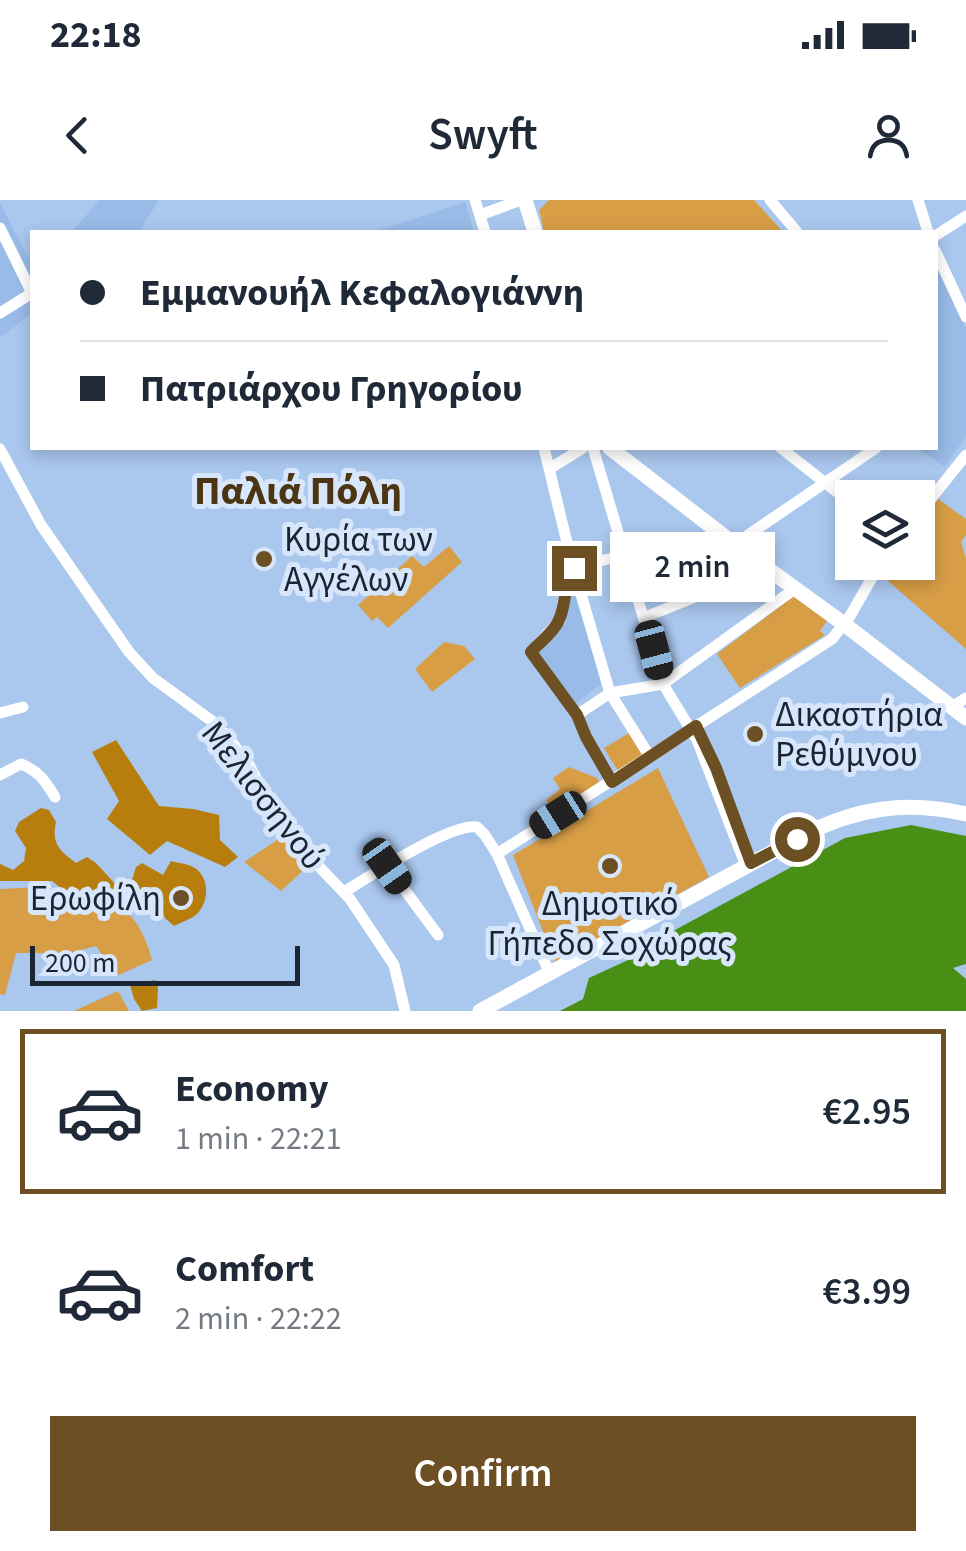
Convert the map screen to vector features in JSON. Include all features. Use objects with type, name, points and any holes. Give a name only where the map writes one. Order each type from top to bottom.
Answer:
[{"type":"main road","points":[[534,230],[525,205],[538,200]]},
{"type":"main road","points":[[613,450],[738,547],[959,702],[966,718]]},
{"type":"main road","points":[[480,1011],[821,826],[868,810],[910,806],[966,814]]},
{"type":"street","points":[[475,200],[484,230]]},
{"type":"street","points":[[770,200],[796,230]]},
{"type":"street","points":[[918,200],[927,230]]},
{"type":"street","points":[[480,215],[525,205]]},
{"type":"street","points":[[938,234],[966,216]]},
{"type":"street","points":[[0,228],[30,289]]},
{"type":"street","points":[[938,256],[966,317]]},
{"type":"street","points":[[0,313],[30,294]]},
{"type":"street","name":"Μελισσηνού","points":[[0,449],[59,551],[133,658],[153,678],[216,724],[247,761],[284,830],[344,892],[394,965],[405,1011]]},
{"type":"street","points":[[545,450],[610,693],[650,756]]},
{"type":"street","points":[[550,469],[580,450]]},
{"type":"street","points":[[594,450],[663,684],[712,758],[748,865]]},
{"type":"street","points":[[784,450],[835,491]]},
{"type":"street","points":[[738,547],[748,535],[873,450]]},
{"type":"street","points":[[935,493],[966,454]]},
{"type":"street","points":[[612,782],[577,715],[531,652],[560,620],[574,568],[626,554]]},
{"type":"street","points":[[496,854],[832,639],[871,580]]},
{"type":"street","points":[[577,715],[610,693],[663,684],[796,588]]},
{"type":"street","points":[[645,617],[698,596]]},
{"type":"street","points":[[0,713],[23,707]]},
{"type":"street","points":[[0,776],[21,764],[32,768],[55,797]]},
{"type":"street","points":[[344,892],[434,840],[473,826],[486,835],[496,854],[550,974]]},
{"type":"street","points":[[387,866],[438,935]]},
{"type":"shaded area","points":[[100,200],[159,200],[140,230],[73,230]]},
{"type":"shaded area","points":[[549,200],[754,200],[781,230],[544,230],[539,210]]},
{"type":"shaded area","points":[[465,202],[473,230],[378,230]]},
{"type":"shaded area","points":[[0,203],[30,261],[30,315],[0,338]]},
{"type":"shaded area","points":[[938,267],[966,329],[966,436],[945,467],[920,450],[938,450]]},
{"type":"shaded area","points":[[938,499],[966,519],[966,535],[961,542],[966,558],[966,649],[887,580],[935,580]]},
{"type":"shaded area","points":[[449,546],[462,562],[388,628],[377,617],[372,621],[358,605],[412,556],[424,567]]},
{"type":"shaded area","points":[[577,590],[601,684],[575,704],[537,653],[555,638],[571,591]]},
{"type":"shaded area","points":[[794,596],[827,621],[820,631],[825,635],[740,688],[717,654]]},
{"type":"shaded area","points":[[444,642],[464,646],[475,659],[432,692],[415,669]]},
{"type":"shaded area","points":[[629,733],[643,756],[618,771],[604,748]]},
{"type":"shaded area","points":[[116,740],[159,806],[219,815],[220,840],[238,857],[225,867],[167,841],[150,855],[107,819],[119,801],[92,752]]},
{"type":"shaded area","points":[[569,767],[597,778],[601,785],[555,813],[546,800],[560,789],[553,778]]},
{"type":"shaded area","name":"Δημοτικό Γήπεδο Σοχώρας","points":[[658,768],[709,877],[555,962],[513,855]]},
{"type":"shaded area","points":[[41,808],[49,810],[56,822],[55,836],[61,851],[76,863],[87,857],[117,886],[106,903],[77,901],[52,881],[0,881],[0,864],[13,870],[24,861],[26,848],[15,831],[19,822]]},
{"type":"shaded area","points":[[911,825],[966,836],[966,964],[953,968],[966,979],[966,1011],[560,1011],[583,999],[589,978],[667,942],[675,930],[845,838]]},
{"type":"shaded area","points":[[283,836],[309,865],[281,891],[244,862]]},
{"type":"shaded area","points":[[171,861],[200,872],[206,890],[197,914],[174,926],[165,918],[158,902],[142,907],[132,880],[136,867],[142,863],[163,875]]},
{"type":"shaded area","points":[[41,887],[67,898],[85,913],[109,906],[125,911],[143,934],[152,960],[116,976],[96,946],[70,953],[16,953],[5,995],[0,994],[0,889]]},
{"type":"shaded area","points":[[155,980],[157,1008],[142,1011],[130,985]]},
{"type":"shaded area","points":[[118,991],[129,1011],[74,1011]]},
{"type":"place","name":"Κυρία των Αγγέλων","points":[[264,559]]},
{"type":"place","name":"Δικαστήρια Ρεθύμνου","points":[[755,734]]},
{"type":"place","name":"Δημοτικό Γήπεδο Σοχώρας","points":[[610,866]]},
{"type":"place","name":"Ερωφίλη","points":[[181,898]]},
{"type":"district","name":"Παλιά Πόλη","points":[[298,490]]},
{"type":"route","points":[[574,568],[560,620],[531,652],[577,715],[612,782],[696,726],[708,747],[751,863],[797,839]]}]
